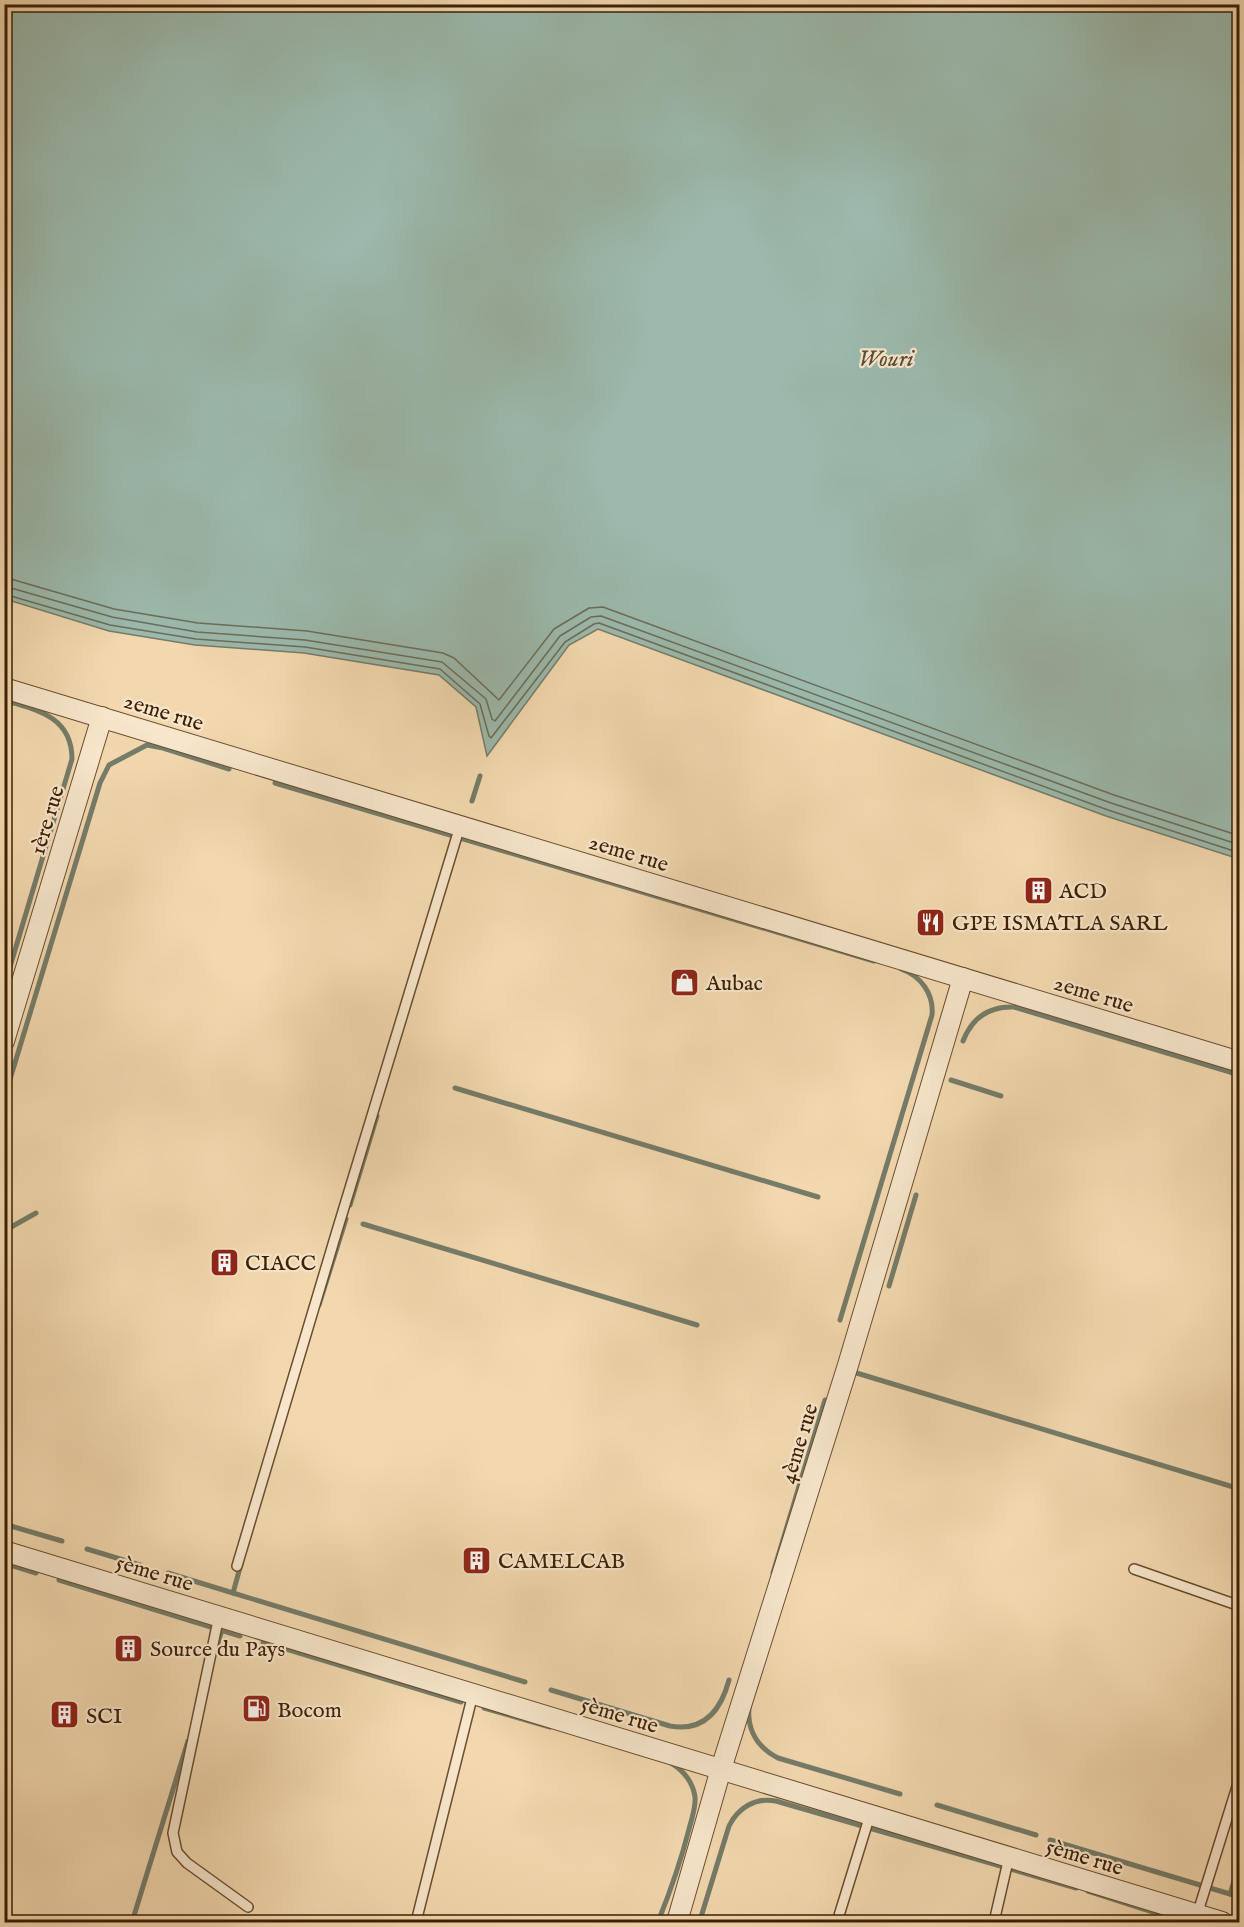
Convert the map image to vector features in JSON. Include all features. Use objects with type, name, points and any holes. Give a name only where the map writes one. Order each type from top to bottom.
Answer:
[{"type":"street","name":"2eme rue","points":[[4,688],[1239,1062]]},
{"type":"street","name":"1ère rue","points":[[4,1041],[102,717]]},
{"type":"street","name":"4ème rue","points":[[677,1923],[721,1770],[848,1365],[963,978]]},
{"type":"street","name":"5ème rue","points":[[4,1551],[1222,1923]]},
{"type":"lane","points":[[237,1566],[460,826]]},
{"type":"lane","points":[[1134,1569],[1239,1606]]},
{"type":"lane","points":[[219,1616],[173,1833],[177,1852],[187,1863],[248,1906]]},
{"type":"lane","points":[[416,1923],[473,1694]]},
{"type":"lane","points":[[1197,1915],[1239,1777]]},
{"type":"lane","points":[[837,1923],[870,1815]]},
{"type":"lane","points":[[994,1923],[1009,1857]]},
{"type":"water","name":"Wouri","points":[[4,5],[1239,5],[1239,859],[1106,816],[598,629],[569,645],[487,756],[476,707],[439,675],[304,653],[195,645],[109,631],[5,599]]},
{"type":"waterway","points":[[4,987],[72,759],[71,745],[60,725],[42,712],[7,701]]},
{"type":"waterway","points":[[4,1099],[100,783],[109,765],[147,745],[229,769]]},
{"type":"waterway","points":[[472,801],[480,776]]},
{"type":"waterway","points":[[275,783],[874,961]]},
{"type":"waterway","points":[[840,1320],[932,1015],[931,1000],[925,987],[915,976],[901,969]]},
{"type":"waterway","points":[[963,1041],[971,1026],[982,1015],[996,1009],[1014,1007],[1240,1075]]},
{"type":"waterway","points":[[951,1080],[1001,1096]]},
{"type":"waterway","points":[[455,1088],[818,1197]]},
{"type":"waterway","points":[[350,1205],[377,1116]]},
{"type":"waterway","points":[[889,1286],[916,1195]]},
{"type":"waterway","points":[[4,1231],[36,1213]]},
{"type":"waterway","points":[[319,1305],[346,1219]]},
{"type":"waterway","points":[[363,1224],[697,1325]]},
{"type":"waterway","points":[[850,1371],[1240,1489]]},
{"type":"waterway","points":[[773,1573],[825,1400]]},
{"type":"waterway","points":[[4,1524],[62,1541]]},
{"type":"waterway","points":[[87,1549],[140,1565]]},
{"type":"waterway","points":[[4,1563],[36,1573]]},
{"type":"waterway","points":[[168,1573],[233,1593],[241,1564]]},
{"type":"waterway","points":[[59,1580],[240,1636]]},
{"type":"waterway","points":[[233,1593],[525,1682]]},
{"type":"waterway","points":[[216,1649],[222,1630]]},
{"type":"waterway","points":[[263,1642],[461,1702]]},
{"type":"waterway","points":[[551,1690],[670,1726],[682,1727],[692,1726],[709,1717],[721,1701],[729,1680]]},
{"type":"waterway","points":[[749,1707],[750,1723],[755,1737],[771,1754],[900,1794]]},
{"type":"waterway","points":[[484,1708],[550,1727]]},
{"type":"waterway","points":[[132,1922],[188,1741]]},
{"type":"waterway","points":[[658,1922],[679,1865],[695,1805],[690,1781],[680,1769],[671,1763]]},
{"type":"waterway","points":[[701,1917],[729,1826],[742,1809],[754,1802],[768,1800],[1076,1888]]},
{"type":"waterway","points":[[937,1805],[1036,1835]]},
{"type":"waterway","points":[[1050,1840],[1240,1897]]},
{"type":"waterway","points":[[1230,1894],[1240,1862]]},
{"type":"waterway","points":[[1088,1891],[1184,1922]]},
{"type":"place","name":"ACD","points":[[1038,890]]},
{"type":"place","name":"GPE ISMATLA SARL","points":[[931,922]]},
{"type":"place","name":"Aubac","points":[[685,982]]},
{"type":"place","name":"CIACC","points":[[224,1262]]},
{"type":"place","name":"CAMELCAB","points":[[477,1560]]},
{"type":"place","name":"Source du Pays","points":[[129,1648]]},
{"type":"place","name":"Bocom","points":[[256,1709]]},
{"type":"place","name":"SCI","points":[[65,1715]]}]
